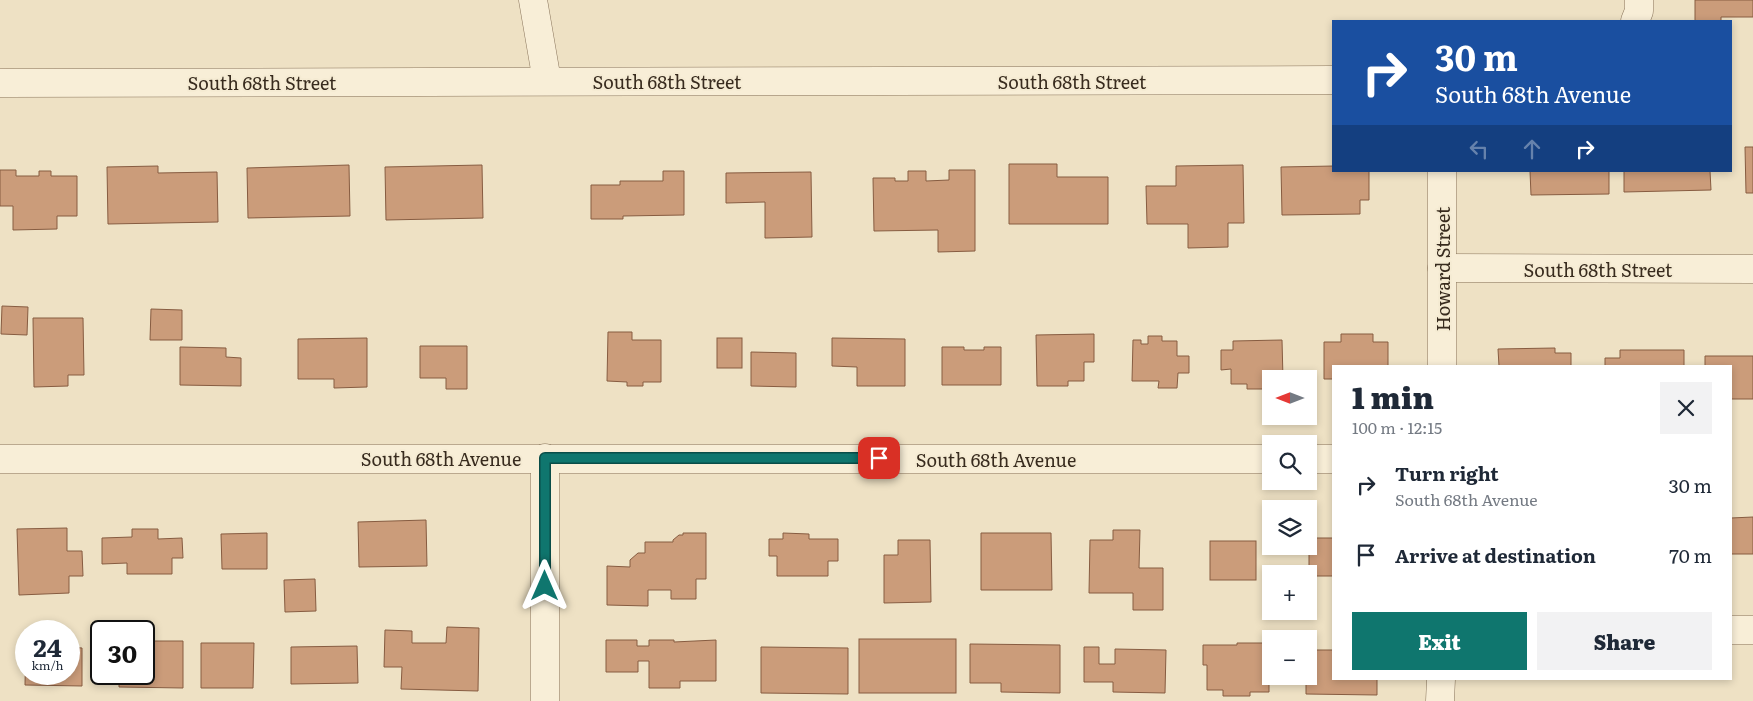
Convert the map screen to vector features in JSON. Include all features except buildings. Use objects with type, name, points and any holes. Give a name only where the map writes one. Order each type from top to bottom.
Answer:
[{"type":"street","points":[[533,0],[547,82]]},
{"type":"street","points":[[1635,20],[1639,11],[1639,0]]},
{"type":"street","name":"South 68th Street","points":[[0,82],[1332,80]]},
{"type":"street","name":"Howard Street","points":[[1442,172],[1442,365]]},
{"type":"street","name":"South 68th Street","points":[[1442,268],[1753,270]]},
{"type":"street","points":[[545,458],[545,701]]},
{"type":"street","name":"South 68th Avenue","points":[[0,459],[1262,459]]},
{"type":"street","points":[[1317,459],[1332,459]]},
{"type":"street","points":[[1732,630],[1753,630]]},
{"type":"street","points":[[1440,701],[1441,680]]},
{"type":"route","points":[[545,586],[545,458],[879,458]]}]
